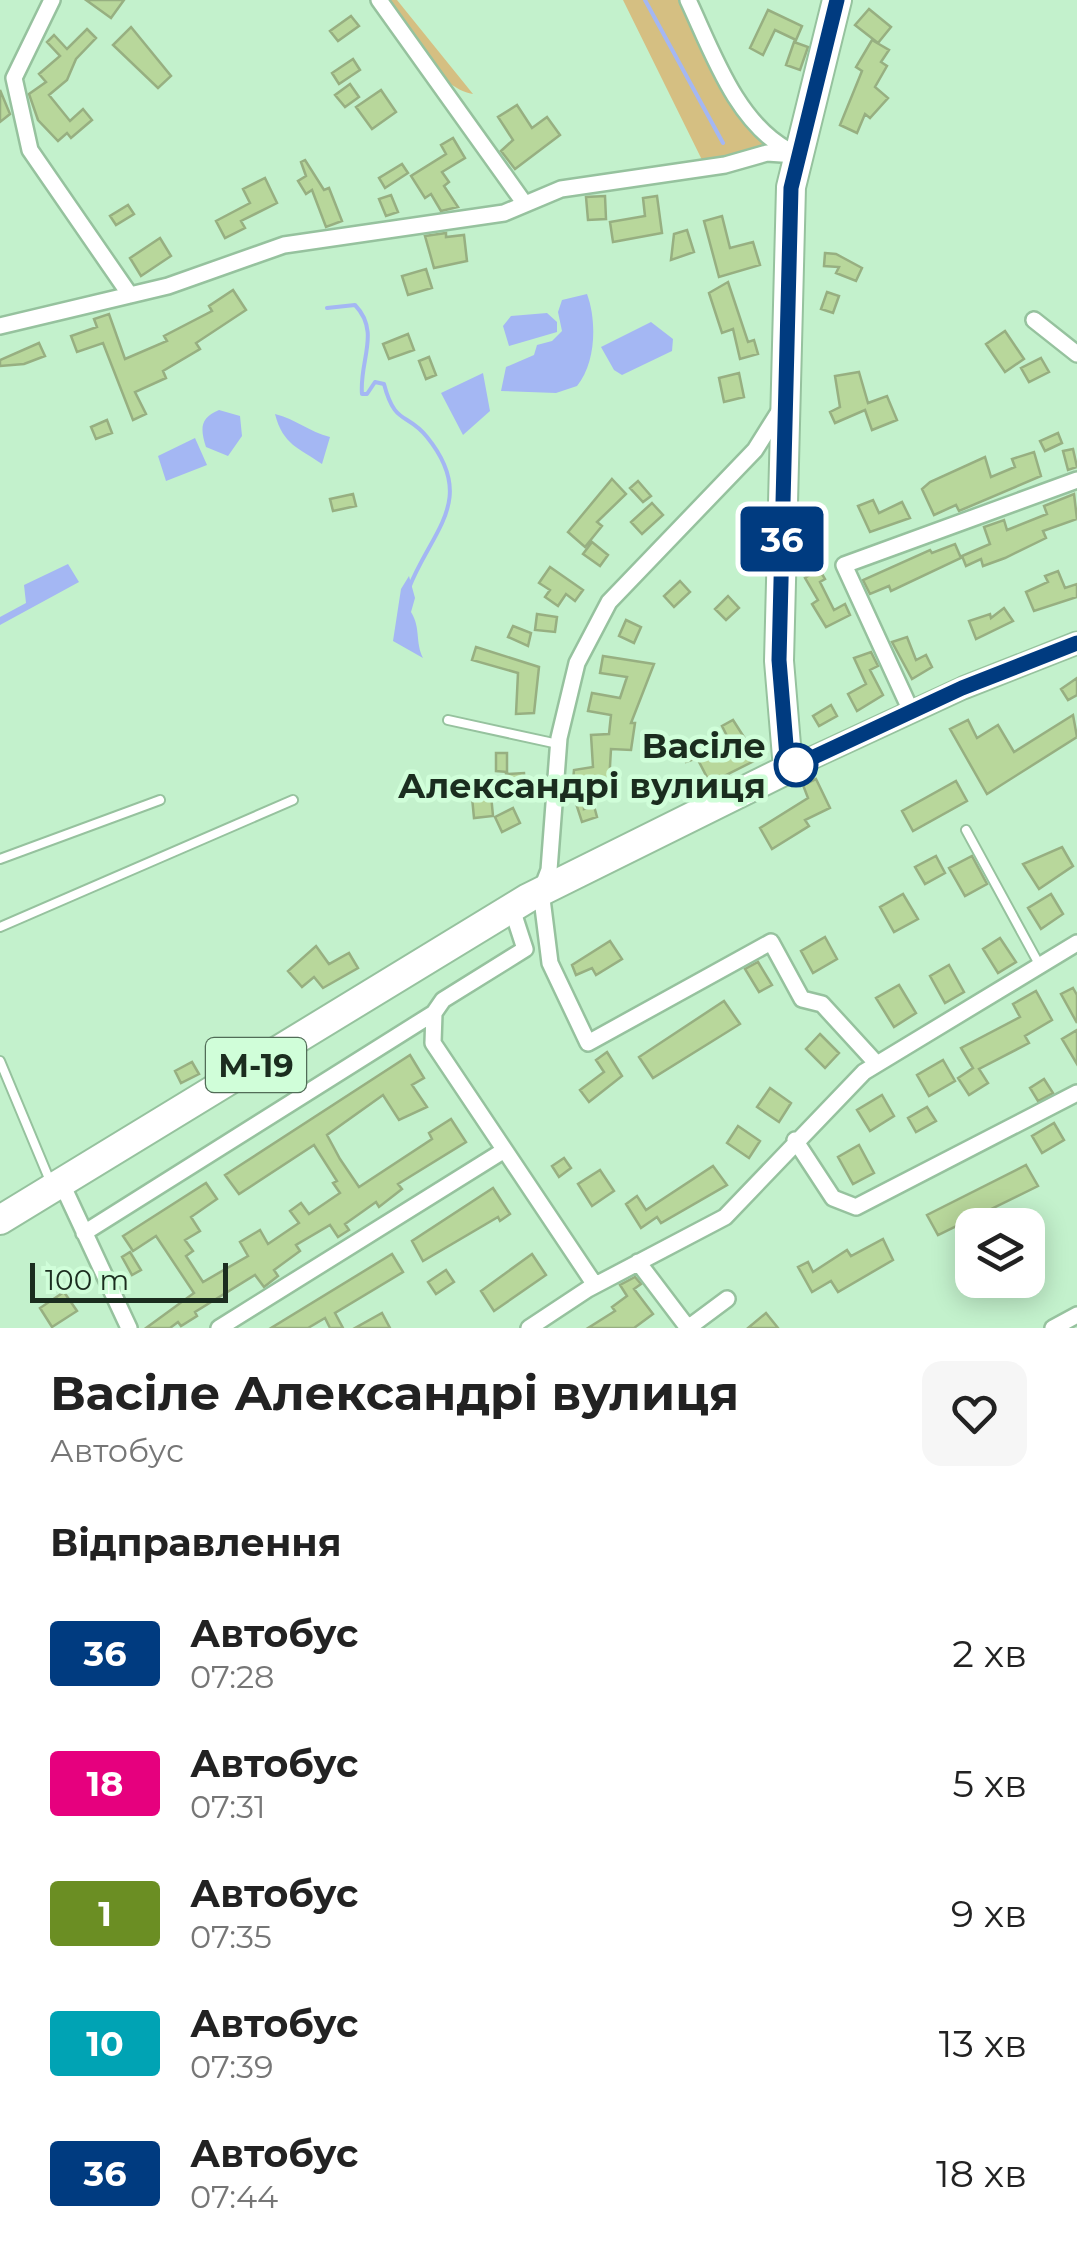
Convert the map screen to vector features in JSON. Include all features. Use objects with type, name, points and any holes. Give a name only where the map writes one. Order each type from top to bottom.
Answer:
[{"type":"highway","points":[[788,769],[779,660],[791,188],[796,154],[837,0]]},
{"type":"highway","name":"М-19","points":[[0,1220],[541,891],[788,769]]},
{"type":"main road","points":[[788,769],[911,711],[1077,643]]},
{"type":"street","points":[[52,0],[14,78],[30,150],[130,295]]},
{"type":"street","points":[[379,0],[525,204]]},
{"type":"street","points":[[688,0],[727,83],[770,141],[796,154]]},
{"type":"street","points":[[0,326],[130,295],[284,244],[504,213],[561,190],[725,165],[767,152],[796,154]]},
{"type":"street","points":[[1034,320],[1077,354]]},
{"type":"street","points":[[786,399],[755,450],[610,602],[577,663],[558,744],[549,870],[541,891],[550,963],[588,1044],[771,942],[802,999],[822,1004],[877,1064]]},
{"type":"street","points":[[911,711],[844,566],[1077,480]]},
{"type":"street","points":[[84,1233],[434,1013],[442,1000],[524,949],[512,910]]},
{"type":"street","points":[[529,1328],[595,1285],[725,1217],[864,1072],[1077,943]]},
{"type":"street","points":[[434,1013],[433,1043],[595,1285]]},
{"type":"street","points":[[795,1140],[833,1198],[856,1207],[1077,1093]]},
{"type":"street","points":[[219,1328],[504,1151]]},
{"type":"street","points":[[57,1185],[129,1328]]},
{"type":"street","points":[[638,1262],[688,1328],[727,1299]]},
{"type":"street","points":[[1053,1328],[1077,1315]]},
{"type":"lane","points":[[448,720],[558,744]]},
{"type":"lane","points":[[0,859],[160,800]]},
{"type":"lane","points":[[0,927],[293,800]]},
{"type":"lane","points":[[966,830],[1040,964]]},
{"type":"lane","points":[[0,1061],[57,1185]]},
{"type":"shaded area","points":[[381,0],[397,0],[473,94],[447,81],[434,69]]},
{"type":"shaded area","points":[[623,0],[681,0],[726,84],[764,137],[766,149],[704,164]]},
{"type":"water","points":[[587,294],[593,342],[588,366],[577,386],[556,393],[501,391],[506,367],[534,355],[537,345],[552,341],[562,331],[558,312],[562,300]]},
{"type":"water","points":[[547,313],[557,322],[557,332],[509,346],[503,326],[511,316]]},
{"type":"water","points":[[651,322],[673,339],[672,351],[622,375],[614,370],[601,347]]},
{"type":"water","points":[[483,373],[490,411],[463,435],[441,393]]},
{"type":"water","points":[[219,410],[240,416],[242,436],[228,456],[206,447],[203,434],[205,420]]},
{"type":"water","points":[[275,414],[330,437],[322,464],[287,439]]},
{"type":"water","points":[[195,438],[207,465],[166,481],[158,456]]},
{"type":"water","points":[[68,564],[79,582],[0,625],[0,617],[26,603],[24,585]]},
{"type":"water","points":[[409,576],[415,598],[411,612],[423,658],[393,641],[401,589]]},
{"type":"building","points":[[86,0],[124,0],[111,18]]},
{"type":"building","points":[[869,9],[891,27],[878,43],[855,25]]},
{"type":"building","points":[[768,10],[802,26],[796,40],[775,30],[763,55],[750,48]]},
{"type":"building","points":[[351,16],[359,26],[338,41],[330,31]]},
{"type":"building","points":[[131,27],[171,76],[158,88],[113,45]]},
{"type":"building","points":[[87,29],[96,38],[76,59],[67,80],[49,95],[70,121],[83,109],[92,120],[71,138],[67,133],[58,141],[38,120],[29,94],[46,82],[39,74],[60,56],[47,42],[54,35],[67,49]]},
{"type":"building","points":[[872,40],[889,50],[881,62],[887,66],[875,87],[888,98],[870,118],[865,114],[857,133],[840,125],[862,71],[856,67]]},
{"type":"building","points":[[794,42],[808,47],[800,70],[786,65]]},
{"type":"building","points":[[353,59],[360,70],[339,84],[332,73]]},
{"type":"building","points":[[350,84],[359,97],[345,107],[335,95]]},
{"type":"building","points":[[0,90],[10,114],[0,122]]},
{"type":"building","points":[[381,90],[396,112],[372,129],[356,107]]},
{"type":"building","points":[[517,105],[532,128],[547,117],[560,135],[515,169],[501,151],[513,140],[498,117]]},
{"type":"building","points":[[453,138],[465,158],[442,172],[449,182],[444,186],[458,207],[441,211],[431,194],[425,198],[411,176],[446,154],[441,145]]},
{"type":"building","points":[[305,160],[324,190],[329,188],[342,221],[326,227],[312,190],[306,194],[298,181],[306,176],[301,162]]},
{"type":"building","points":[[402,164],[408,173],[385,188],[379,178]]},
{"type":"building","points":[[265,178],[277,203],[241,221],[245,228],[225,238],[216,221],[250,203],[243,189]]},
{"type":"building","points":[[391,195],[398,212],[386,216],[379,199]]},
{"type":"building","points":[[605,196],[606,219],[588,220],[586,197]]},
{"type":"building","points":[[657,196],[662,233],[613,242],[610,222],[645,216],[643,198]]},
{"type":"building","points":[[128,205],[134,214],[116,225],[110,216]]},
{"type":"building","points":[[722,216],[730,248],[753,242],[760,265],[719,277],[704,221]]},
{"type":"building","points":[[687,230],[694,252],[671,260],[674,234]]},
{"type":"building","points":[[446,233],[446,237],[464,235],[467,261],[434,268],[425,236]]},
{"type":"building","points":[[160,238],[171,256],[141,276],[130,258]]},
{"type":"building","points":[[825,253],[836,254],[862,268],[856,281],[836,273],[839,267],[824,266]]},
{"type":"building","points":[[426,269],[432,288],[408,295],[402,276]]},
{"type":"building","points":[[728,282],[748,342],[754,340],[758,354],[740,359],[733,329],[722,333],[709,293]]},
{"type":"building","points":[[233,290],[246,310],[196,343],[200,349],[163,371],[166,378],[135,392],[146,414],[133,420],[103,343],[77,352],[71,336],[97,327],[94,319],[109,314],[125,359],[167,341],[164,336],[212,311],[209,306]]},
{"type":"building","points":[[827,292],[839,296],[833,313],[821,309]]},
{"type":"building","points":[[1005,331],[1024,359],[1005,372],[986,344]]},
{"type":"building","points":[[408,334],[414,350],[389,359],[383,344]]},
{"type":"building","points":[[39,343],[45,356],[24,364],[0,366],[0,360]]},
{"type":"building","points":[[429,357],[436,375],[426,379],[419,361]]},
{"type":"building","points":[[1041,358],[1049,372],[1029,382],[1021,368]]},
{"type":"building","points":[[859,372],[868,403],[887,396],[897,420],[872,430],[865,410],[835,423],[830,412],[840,407],[835,376]]},
{"type":"building","points":[[739,373],[744,397],[724,402],[719,378]]},
{"type":"building","points":[[107,420],[112,433],[96,439],[91,427]]},
{"type":"building","points":[[1058,433],[1062,443],[1045,451],[1040,441]]},
{"type":"building","points":[[1073,449],[1077,467],[1068,470],[1063,451]]},
{"type":"building","points":[[1034,452],[1041,476],[959,511],[956,505],[934,515],[922,489],[930,482],[985,457],[991,477],[1015,467],[1012,459]]},
{"type":"building","points":[[612,479],[626,494],[597,522],[602,526],[585,547],[568,532]]},
{"type":"building","points":[[638,481],[651,496],[643,502],[630,488]]},
{"type":"building","points":[[353,494],[356,506],[333,511],[330,499]]},
{"type":"building","points":[[1074,494],[1077,519],[1043,531],[1046,538],[1005,558],[983,566],[981,559],[966,566],[962,556],[990,544],[984,527],[1004,520],[1007,530],[1047,514],[1044,506]]},
{"type":"building","points":[[873,500],[879,513],[902,502],[910,518],[870,532],[858,506]]},
{"type":"building","points":[[652,503],[663,515],[642,534],[631,522]]},
{"type":"building","points":[[592,542],[608,555],[600,566],[583,554]]},
{"type":"building","points":[[955,544],[961,558],[891,591],[889,586],[870,594],[863,580],[930,550],[932,553]]},
{"type":"building","points":[[550,567],[583,590],[575,601],[566,594],[558,606],[545,597],[550,590],[539,583]]},
{"type":"building","points":[[819,569],[825,579],[820,582],[834,610],[845,604],[850,615],[826,627],[812,604],[818,600],[805,578]]},
{"type":"building","points":[[1058,571],[1065,588],[1077,584],[1077,597],[1034,611],[1026,592],[1048,582],[1045,576]]},
{"type":"building","points":[[680,581],[690,592],[674,607],[664,596]]},
{"type":"building","points":[[728,596],[739,608],[726,620],[715,609]]},
{"type":"building","points":[[1004,608],[1013,621],[976,639],[969,621],[990,614],[991,618]]},
{"type":"building","points":[[537,614],[557,617],[555,632],[535,630]]},
{"type":"building","points":[[626,620],[641,627],[634,643],[619,636]]},
{"type":"building","points":[[513,626],[531,633],[528,646],[508,637]]},
{"type":"building","points":[[907,637],[916,660],[926,655],[932,667],[912,679],[892,642]]},
{"type":"building","points":[[476,647],[539,667],[534,713],[516,714],[518,673],[472,660]]},
{"type":"building","points":[[871,652],[878,666],[870,670],[883,695],[857,711],[848,694],[866,684],[854,658]]},
{"type":"building","points":[[603,656],[654,664],[631,723],[635,723],[631,750],[611,749],[609,783],[585,782],[584,809],[594,806],[597,817],[582,822],[572,791],[574,770],[593,767],[591,735],[609,734],[611,715],[588,711],[592,693],[620,698],[627,677],[600,673]]},
{"type":"building","points":[[1077,678],[1077,695],[1068,700],[1061,689]]},
{"type":"building","points":[[831,705],[837,716],[819,726],[813,716]]},
{"type":"building","points":[[1073,715],[1077,737],[987,794],[950,729],[968,720],[977,738],[998,725],[1014,752]]},
{"type":"building","points":[[733,720],[758,759],[710,783],[697,758],[686,762],[680,748],[701,739],[709,759],[732,746],[722,726]]},
{"type":"building","points":[[496,753],[507,753],[507,772],[496,771]]},
{"type":"building","points":[[524,773],[525,788],[507,788],[506,774]]},
{"type":"building","points":[[816,779],[830,808],[805,820],[809,826],[772,849],[760,828],[808,798],[803,785]]},
{"type":"building","points":[[956,781],[967,801],[913,831],[902,811]]},
{"type":"building","points":[[491,795],[493,816],[474,818],[472,797]]},
{"type":"building","points":[[513,808],[520,823],[502,832],[495,817]]},
{"type":"building","points":[[1062,847],[1073,866],[1039,889],[1023,864]]},
{"type":"building","points":[[936,856],[945,873],[925,884],[915,867]]},
{"type":"building","points":[[972,856],[987,884],[965,896],[949,868]]},
{"type":"building","points":[[903,894],[918,919],[894,932],[880,907]]},
{"type":"building","points":[[1051,894],[1063,914],[1041,929],[1028,908]]},
{"type":"building","points":[[825,937],[837,959],[813,973],[801,951]]},
{"type":"building","points":[[1000,938],[1016,962],[998,973],[983,949]]},
{"type":"building","points":[[610,941],[622,959],[596,975],[592,968],[576,975],[572,965]]},
{"type":"building","points":[[316,946],[329,964],[349,953],[358,968],[323,988],[314,977],[302,987],[288,971]]},
{"type":"building","points":[[758,962],[772,985],[759,992],[745,969]]},
{"type":"building","points":[[949,965],[964,992],[945,1003],[930,976]]},
{"type":"building","points":[[899,985],[916,1013],[894,1027],[876,998]]},
{"type":"building","points":[[1073,988],[1077,995],[1077,1023],[1061,994]]},
{"type":"building","points":[[1036,991],[1052,1020],[1025,1036],[1029,1043],[979,1069],[988,1083],[969,1095],[958,1078],[973,1068],[961,1048],[1020,1017],[1013,1004]]},
{"type":"building","points":[[724,1001],[740,1024],[653,1078],[639,1057]]},
{"type":"building","points":[[1077,1030],[1077,1064],[1062,1039]]},
{"type":"building","points":[[820,1034],[839,1053],[825,1068],[806,1049]]},
{"type":"building","points":[[607,1052],[622,1076],[589,1102],[580,1090],[604,1072],[596,1060]]},
{"type":"building","points":[[410,1055],[424,1078],[412,1085],[427,1107],[399,1120],[383,1095],[327,1135],[340,1159],[359,1187],[432,1139],[429,1133],[451,1119],[466,1142],[398,1184],[402,1189],[379,1207],[376,1202],[345,1224],[349,1230],[338,1237],[330,1225],[296,1245],[300,1251],[274,1270],[278,1276],[264,1287],[255,1275],[195,1312],[197,1316],[181,1326],[178,1322],[170,1328],[146,1328],[194,1293],[156,1236],[133,1251],[123,1236],[206,1183],[217,1199],[191,1217],[200,1231],[185,1240],[193,1251],[186,1256],[203,1282],[248,1256],[240,1242],[260,1230],[268,1244],[299,1223],[290,1211],[301,1203],[309,1214],[340,1193],[333,1183],[337,1181],[314,1145],[239,1194],[225,1175]]},
{"type":"building","points":[[943,1060],[955,1081],[929,1096],[917,1075]]},
{"type":"building","points":[[192,1062],[199,1074],[181,1083],[175,1071]]},
{"type":"building","points":[[1044,1079],[1053,1093],[1038,1101],[1030,1088]]},
{"type":"building","points":[[770,1088],[791,1103],[779,1122],[757,1107]]},
{"type":"building","points":[[882,1095],[894,1116],[870,1131],[857,1110]]},
{"type":"building","points":[[927,1107],[936,1121],[916,1132],[908,1118]]},
{"type":"building","points":[[1054,1123],[1064,1140],[1042,1153],[1032,1136]]},
{"type":"building","points":[[738,1126],[760,1141],[749,1158],[727,1143]]},
{"type":"building","points":[[859,1145],[874,1173],[853,1184],[838,1157]]},
{"type":"building","points":[[564,1158],[571,1168],[559,1177],[552,1166]]},
{"type":"building","points":[[1026,1165],[1038,1186],[993,1208],[955,1208],[955,1227],[938,1235],[927,1215]]},
{"type":"building","points":[[713,1166],[727,1185],[661,1223],[657,1217],[641,1228],[626,1204],[637,1196],[646,1210]]},
{"type":"building","points":[[600,1170],[614,1191],[592,1206],[578,1184]]},
{"type":"building","points":[[493,1188],[510,1214],[500,1221],[498,1217],[423,1261],[412,1241]]},
{"type":"building","points":[[883,1239],[893,1260],[838,1292],[831,1281],[812,1292],[798,1267],[808,1262],[813,1272],[847,1250],[851,1256]]},
{"type":"building","points":[[130,1252],[141,1270],[132,1275],[122,1257]]},
{"type":"building","points":[[392,1254],[403,1272],[335,1313],[343,1328],[330,1328],[325,1318],[308,1328],[271,1328]]},
{"type":"building","points":[[532,1254],[546,1275],[494,1311],[481,1291]]},
{"type":"building","points":[[446,1270],[454,1282],[436,1294],[428,1282]]},
{"type":"building","points":[[635,1277],[641,1284],[634,1289],[653,1314],[634,1328],[588,1328],[615,1311],[612,1307],[627,1296],[620,1285]]},
{"type":"building","points":[[64,1292],[77,1311],[52,1327],[40,1308]]},
{"type":"building","points":[[382,1313],[390,1328],[355,1328]]},
{"type":"building","points":[[766,1313],[778,1328],[748,1328]]},
{"type":"waterway","points":[[645,0],[723,143]]},
{"type":"waterway","points":[[327,308],[355,305],[363,315],[368,336],[362,394],[367,394],[375,382],[384,384],[397,413],[427,437],[442,459],[449,479],[445,515],[409,588]]},
{"type":"bus line","name":"36","points":[[837,0],[796,154],[791,188],[779,660],[788,769],[962,688],[1077,643]]},
{"type":"place","name":"Васіле Александрі вулиця","points":[[796,765]]}]
